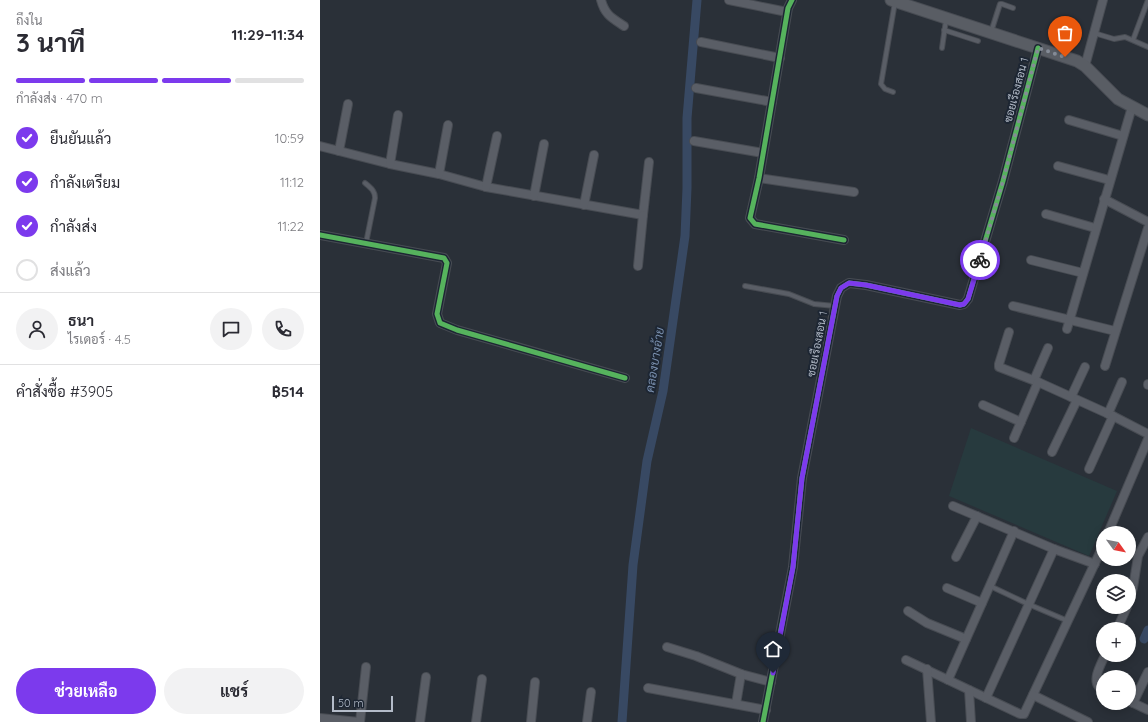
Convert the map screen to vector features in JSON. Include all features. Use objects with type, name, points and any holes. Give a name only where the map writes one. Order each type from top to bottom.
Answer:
[{"type":"street","points":[[601,0],[603,9],[607,14],[624,26]]},
{"type":"street","points":[[729,0],[788,5],[759,178],[750,218],[755,224],[844,240]]},
{"type":"street","points":[[1085,66],[1103,0]]},
{"type":"street","points":[[895,1],[1077,61],[1085,66],[1118,99],[1148,115]]},
{"type":"street","points":[[701,42],[780,58]]},
{"type":"street","name":"ซอยเรืองสอน 1","points":[[764,722],[793,567],[802,478],[837,296],[841,288],[849,283],[866,285],[960,305],[964,304],[968,299],[1003,181],[1038,48]]},
{"type":"street","points":[[696,88],[772,102]]},
{"type":"street","points":[[339,151],[348,104]]},
{"type":"street","points":[[1067,329],[1109,180],[1132,107]]},
{"type":"street","points":[[390,164],[398,115]]},
{"type":"street","points":[[1068,120],[1123,136]]},
{"type":"street","points":[[439,174],[448,125]]},
{"type":"street","points":[[486,187],[497,136]]},
{"type":"street","points":[[694,141],[763,152]]},
{"type":"street","points":[[534,196],[544,144]]},
{"type":"street","points":[[320,146],[390,164],[439,174],[486,187],[643,215]]},
{"type":"street","points":[[584,205],[594,155]]},
{"type":"street","points":[[638,266],[649,162]]},
{"type":"street","points":[[1058,166],[1109,180]]},
{"type":"street","points":[[759,178],[854,192]]},
{"type":"street","points":[[1104,199],[1148,222]]},
{"type":"street","points":[[1046,214],[1095,228]]},
{"type":"street","points":[[1105,366],[1148,228]]},
{"type":"street","points":[[320,235],[441,257],[446,260],[447,263],[437,314],[438,320],[442,324],[457,330],[625,378]]},
{"type":"street","points":[[1031,260],[1083,273]]},
{"type":"street","points":[[1013,306],[1115,331]]},
{"type":"street","points":[[1009,332],[998,364],[999,367],[1036,381],[1148,434]]},
{"type":"street","points":[[1014,438],[1048,348]]},
{"type":"street","points":[[1052,452],[1074,399],[1085,367]]},
{"type":"street","points":[[1089,469],[1122,382]]},
{"type":"street","points":[[983,405],[1021,422]]},
{"type":"street","points":[[1111,526],[1148,439]]},
{"type":"street","points":[[906,660],[1022,714],[1026,713],[1033,695],[1095,564],[1054,549],[953,506]]},
{"type":"street","points":[[956,557],[977,516]]},
{"type":"street","points":[[948,680],[1014,531]]},
{"type":"street","points":[[1135,574],[1138,556],[1148,537]]},
{"type":"street","points":[[986,698],[1054,549]]},
{"type":"street","points":[[947,588],[982,603]]},
{"type":"street","points":[[908,611],[927,623],[966,639]]},
{"type":"street","points":[[667,647],[696,656],[741,674],[771,682]]},
{"type":"street","points":[[320,718],[359,722],[366,667]]},
{"type":"street","points":[[927,669],[931,722]]},
{"type":"street","points":[[1136,693],[1148,672]]},
{"type":"street","points":[[736,704],[741,674]]},
{"type":"street","points":[[420,722],[426,677]]},
{"type":"street","points":[[476,722],[482,679]]},
{"type":"street","points":[[531,722],[535,682]]},
{"type":"street","points":[[648,688],[766,710]]},
{"type":"street","points":[[970,690],[971,722]]},
{"type":"street","points":[[587,722],[591,692]]},
{"type":"street","points":[[1033,695],[1088,722]]},
{"type":"street","points":[[1136,704],[1148,710]]},
{"type":"lane","points":[[1133,40],[1148,0]]},
{"type":"lane","points":[[893,92],[885,89],[881,84],[895,1]]},
{"type":"lane","points":[[991,32],[1000,4],[1004,4],[1012,8]]},
{"type":"lane","points":[[942,48],[946,17]]},
{"type":"lane","points":[[944,30],[978,41]]},
{"type":"lane","points":[[1094,33],[1114,39],[1125,37],[1148,47]]},
{"type":"lane","points":[[365,183],[375,193],[366,243]]},
{"type":"lane","points":[[745,286],[789,294],[814,304],[835,306]]},
{"type":"lane","points":[[990,586],[1068,621]]},
{"type":"green space","points":[[971,428],[1117,491],[1102,526],[1096,526],[1096,540],[1089,556],[949,496]]},
{"type":"waterway","name":"คลองบางอ้าย","points":[[622,722],[633,565],[647,461],[663,391],[685,236],[687,118],[697,0]]},
{"type":"waterway","points":[[1144,639],[1148,630]]},
{"type":"cycle path","points":[[792,0],[788,8],[759,178],[750,218],[755,224],[844,240]]},
{"type":"cycle path","points":[[763,722],[793,567],[802,478],[837,296],[841,288],[849,283],[866,285],[960,305],[964,304],[968,299],[1003,181],[1038,48]]},
{"type":"cycle path","points":[[320,235],[444,258],[447,263],[437,314],[440,323],[457,330],[625,378]]},
{"type":"way so far","points":[[980,260],[1003,181],[1038,48],[1054,52],[1065,57]]},
{"type":"route","points":[[773,673],[793,567],[802,478],[837,296],[841,288],[849,283],[866,285],[960,305],[964,304],[968,299],[980,260]]}]
